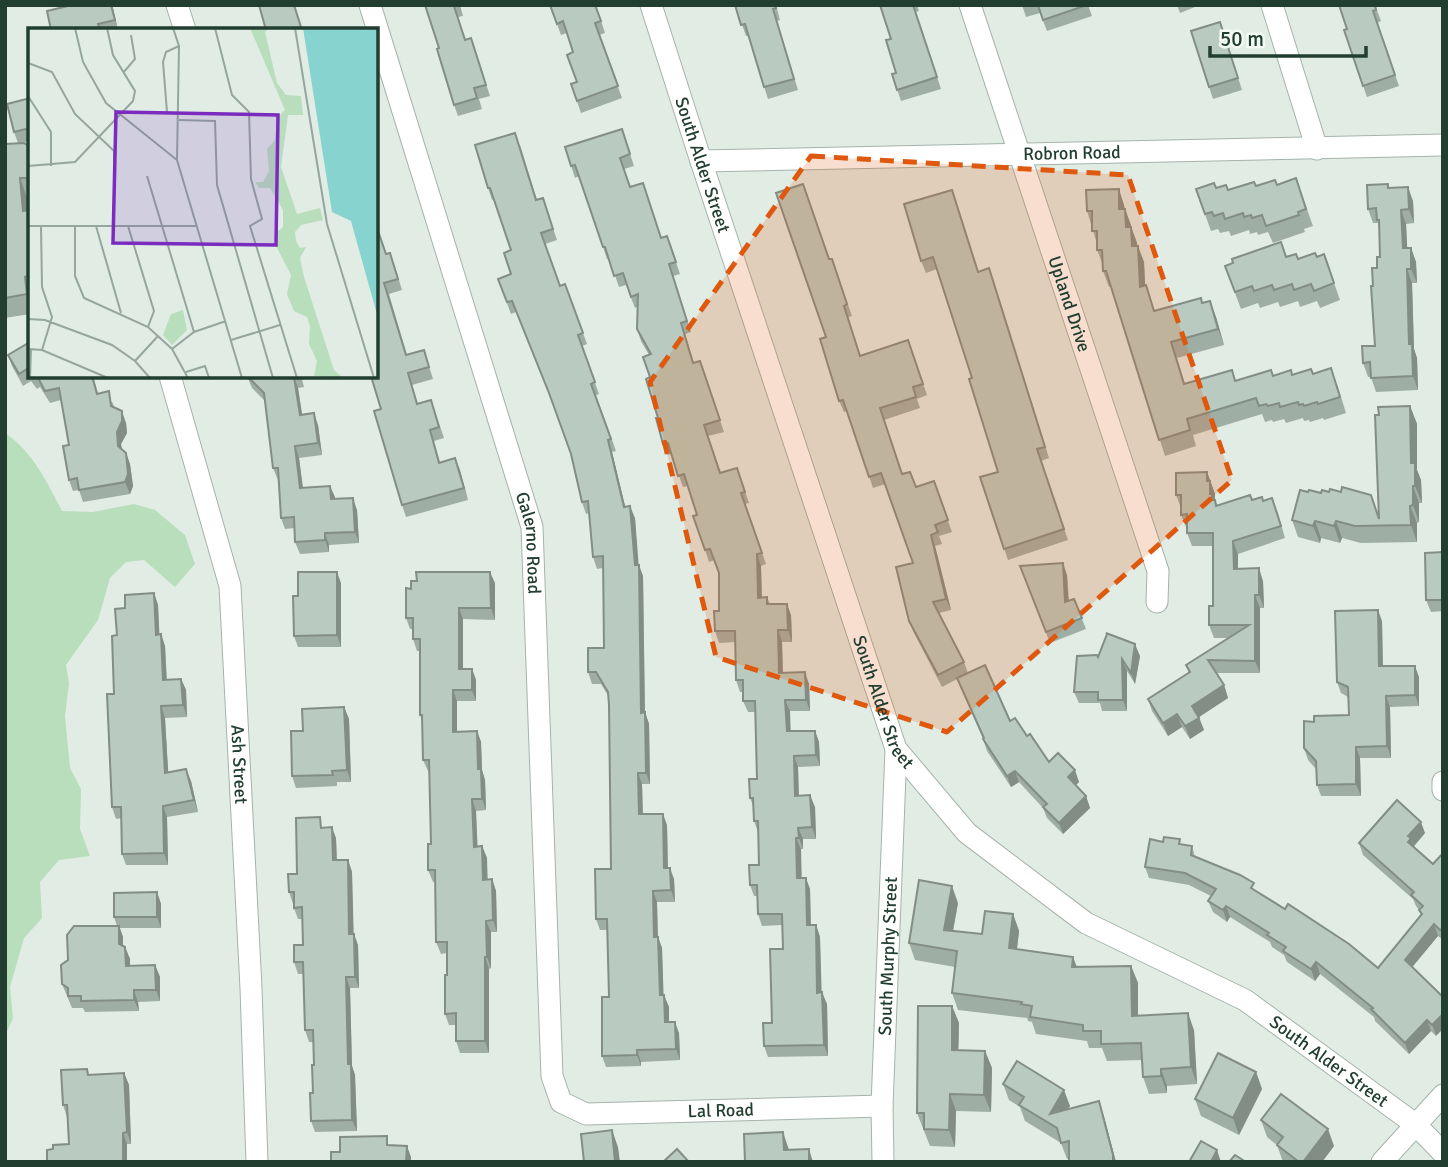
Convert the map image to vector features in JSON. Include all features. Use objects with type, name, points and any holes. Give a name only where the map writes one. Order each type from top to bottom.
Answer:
[{"type":"street","points":[[177,5],[184,28]]},
{"type":"street","name":"Galerno Road","points":[[370,5],[377,28]]},
{"type":"street","name":"South Alder Street","points":[[651,5],[896,749],[967,833],[1086,923],[1245,1000],[1415,1124],[1443,1153]]},
{"type":"street","name":"Upland Drive","points":[[970,5],[1158,571],[1157,603]]},
{"type":"street","points":[[1272,5],[1317,149]]},
{"type":"street","name":"Galerno Road","points":[[378,31],[532,527],[552,1076],[561,1102]]},
{"type":"street","name":"Robron Road","points":[[701,161],[1443,145]]},
{"type":"street","name":"Ash Street","points":[[171,378],[230,586],[251,988],[257,1162]]},
{"type":"street","name":"South Murphy Street","points":[[883,1162],[882,1106],[896,749]]},
{"type":"street","points":[[1443,782],[1443,790]]},
{"type":"street","points":[[1382,1162],[1443,1095]]},
{"type":"street","name":"Lal Road","points":[[561,1102],[586,1114],[882,1106]]},
{"type":"highlighted area","points":[[811,156],[1128,175],[1232,480],[947,732],[716,657],[650,382]]},
{"type":"green space","points":[[5,433],[31,458],[62,511],[93,512],[134,504],[155,510],[185,535],[195,564],[175,587],[144,560],[126,562],[110,578],[98,620],[66,665],[69,683],[65,716],[70,768],[81,789],[80,829],[90,856],[59,860],[40,882],[42,918],[24,938],[10,987],[13,1018],[5,1036]]},
{"type":"building","points":[[72,5],[111,5],[115,20],[98,24],[99,28],[51,28],[47,11]]},
{"type":"building","points":[[259,5],[294,5],[301,27],[265,28]]},
{"type":"building","points":[[425,5],[456,5],[454,6],[465,40],[471,38],[486,85],[474,88],[477,98],[454,105]]},
{"type":"building","points":[[550,5],[595,5],[601,21],[595,23],[618,86],[577,101],[571,84],[577,82],[567,55],[573,52],[563,21],[557,24]]},
{"type":"building","points":[[735,5],[775,5],[776,8],[773,9],[794,79],[764,87],[745,24],[741,25]]},
{"type":"building","points":[[880,5],[913,5],[937,77],[897,90],[892,74],[896,73],[886,40],[891,39]]},
{"type":"building","points":[[1038,5],[1087,5],[1043,20]]},
{"type":"building","points":[[1339,5],[1375,5],[1376,10],[1373,11],[1395,75],[1363,86],[1344,30],[1347,29]]},
{"type":"building","points":[[1220,22],[1238,78],[1209,87],[1191,31]]},
{"type":"building","points":[[28,99],[28,128],[14,132],[7,104]]},
{"type":"building","points":[[622,129],[630,154],[620,158],[630,187],[643,183],[661,238],[667,236],[676,262],[669,264],[687,321],[681,323],[693,363],[700,361],[720,420],[704,425],[720,473],[737,468],[745,492],[741,493],[762,553],[757,554],[758,598],[767,597],[767,604],[787,604],[788,630],[778,630],[779,673],[805,672],[806,700],[785,700],[787,731],[815,731],[816,755],[794,756],[795,796],[810,795],[812,827],[798,828],[797,878],[806,878],[807,925],[816,925],[817,993],[822,992],[824,1045],[764,1046],[763,1023],[772,1023],[770,949],[783,949],[782,914],[758,914],[757,885],[750,885],[749,865],[759,865],[758,821],[754,821],[749,779],[757,779],[755,701],[743,701],[743,680],[736,680],[735,631],[715,631],[714,611],[719,611],[719,573],[710,549],[705,550],[693,516],[697,515],[684,474],[678,476],[668,443],[663,444],[646,379],[650,377],[643,357],[651,354],[637,329],[638,294],[631,297],[623,273],[614,276],[575,165],[571,166],[565,147]]},
{"type":"building","points":[[515,133],[536,200],[543,198],[553,229],[541,233],[560,286],[565,284],[583,333],[578,335],[595,382],[591,384],[611,439],[608,440],[624,507],[630,506],[635,565],[639,565],[641,713],[645,712],[646,773],[638,773],[639,814],[663,814],[664,868],[670,868],[671,890],[653,891],[654,937],[658,937],[660,995],[664,995],[665,1022],[675,1022],[676,1049],[637,1050],[637,1055],[602,1056],[602,997],[609,997],[607,919],[596,919],[595,869],[611,869],[609,705],[608,692],[596,672],[588,672],[588,648],[604,648],[603,556],[593,557],[588,501],[582,502],[571,454],[549,393],[512,301],[507,302],[498,279],[511,274],[504,253],[511,250],[475,145]]},
{"type":"building","points":[[24,143],[28,146],[28,178],[20,178],[23,211],[28,210],[28,276],[25,277],[27,294],[5,298],[5,144]]},
{"type":"building","points":[[1296,178],[1306,209],[1298,212],[1299,215],[1266,226],[1262,215],[1252,218],[1251,215],[1244,217],[1243,213],[1225,219],[1223,213],[1214,216],[1212,212],[1205,214],[1196,189],[1214,183],[1216,188],[1226,185],[1228,190],[1254,182],[1256,186],[1275,180],[1277,185]]},
{"type":"building","points":[[803,184],[847,304],[844,306],[860,356],[908,340],[923,384],[913,387],[916,397],[880,408],[902,474],[910,472],[916,487],[934,481],[948,520],[935,525],[938,532],[931,535],[946,599],[933,602],[964,662],[938,675],[909,621],[896,567],[913,563],[881,473],[869,477],[843,400],[839,401],[820,339],[826,337],[776,193]]},
{"type":"building","points":[[1388,184],[1388,188],[1408,187],[1409,209],[1401,210],[1403,248],[1411,248],[1411,269],[1407,269],[1409,344],[1412,344],[1413,376],[1371,378],[1370,362],[1363,363],[1362,346],[1375,346],[1372,268],[1377,268],[1377,257],[1380,257],[1379,220],[1376,208],[1368,209],[1367,185]]},
{"type":"building","points":[[1119,189],[1119,209],[1125,209],[1126,227],[1131,227],[1132,246],[1138,246],[1140,287],[1146,285],[1154,311],[1201,298],[1202,303],[1210,301],[1218,329],[1171,342],[1184,384],[1232,370],[1235,381],[1271,370],[1273,376],[1291,370],[1292,375],[1311,369],[1313,374],[1331,368],[1340,397],[1318,404],[1317,402],[1304,406],[1298,402],[1280,407],[1279,403],[1259,406],[1256,398],[1187,419],[1190,430],[1159,440],[1106,271],[1103,271],[1102,250],[1097,250],[1097,231],[1092,231],[1092,211],[1087,211],[1086,190]]},
{"type":"building","points":[[952,190],[978,272],[989,268],[1045,447],[1037,449],[1064,529],[1004,549],[980,477],[998,472],[969,379],[972,378],[933,257],[921,261],[904,204]]},
{"type":"building","points":[[378,231],[386,254],[390,253],[398,279],[384,283],[406,355],[424,350],[429,367],[408,373],[417,404],[431,400],[439,427],[430,430],[439,463],[455,458],[464,488],[402,505],[374,411],[381,409],[372,378],[378,378]]},
{"type":"building","points":[[1281,242],[1286,257],[1296,254],[1298,259],[1315,253],[1317,257],[1324,254],[1334,283],[1314,291],[1311,284],[1294,290],[1292,284],[1274,290],[1272,285],[1254,291],[1252,286],[1235,292],[1225,266],[1233,263],[1232,259]]},
{"type":"building","points":[[28,343],[28,370],[19,374],[8,355]]},
{"type":"building","points":[[38,378],[93,378],[97,394],[109,391],[111,406],[122,411],[122,421],[117,432],[118,446],[126,453],[128,474],[125,482],[79,490],[77,478],[69,480],[63,446],[69,445],[59,388],[45,391]]},
{"type":"building","points":[[249,378],[294,378],[300,415],[314,413],[318,443],[295,446],[300,488],[330,486],[331,499],[353,498],[355,532],[325,533],[325,540],[295,542],[294,517],[281,518],[278,468],[273,468],[264,393]]},
{"type":"building","points":[[1410,406],[1411,463],[1415,463],[1413,505],[1410,506],[1411,525],[1355,526],[1336,521],[1334,526],[1315,521],[1313,526],[1292,520],[1300,490],[1321,493],[1322,490],[1329,492],[1330,489],[1341,492],[1342,487],[1371,495],[1379,519],[1375,415],[1379,415],[1378,407]]},
{"type":"building","points":[[1207,472],[1210,494],[1216,506],[1250,495],[1252,500],[1272,498],[1281,526],[1233,541],[1234,569],[1259,568],[1259,595],[1255,595],[1255,661],[1208,660],[1224,685],[1192,706],[1199,718],[1185,726],[1177,714],[1163,723],[1148,699],[1190,672],[1186,665],[1249,625],[1209,625],[1209,606],[1213,606],[1213,533],[1187,533],[1187,514],[1181,515],[1181,495],[1176,495],[1176,473]]},
{"type":"building","points":[[1443,552],[1443,600],[1426,600],[1425,553]]},
{"type":"building","points":[[1063,563],[1065,602],[1074,599],[1082,618],[1046,632],[1020,566]]},
{"type":"building","points":[[298,572],[337,572],[337,635],[294,636],[293,596],[298,596]]},
{"type":"building","points":[[416,572],[490,572],[491,608],[459,608],[459,669],[472,669],[472,690],[453,690],[453,732],[477,731],[482,799],[472,799],[474,847],[482,846],[483,880],[492,879],[493,920],[486,921],[485,1041],[456,1041],[456,1013],[445,1014],[447,942],[436,942],[435,870],[428,870],[428,844],[431,844],[429,760],[423,760],[420,639],[413,639],[413,618],[406,618],[406,588],[411,589],[411,581],[417,581]]},
{"type":"building","points":[[154,593],[156,635],[161,634],[163,680],[181,679],[183,705],[161,706],[165,773],[186,769],[194,800],[163,806],[164,853],[122,854],[121,807],[112,807],[107,694],[114,694],[112,636],[117,635],[115,609],[125,608],[125,595]]},
{"type":"building","points":[[1378,610],[1379,666],[1415,666],[1415,695],[1386,696],[1387,746],[1356,747],[1356,784],[1317,785],[1316,761],[1304,748],[1304,721],[1314,722],[1314,716],[1349,715],[1348,687],[1337,682],[1335,611]]},
{"type":"building","points":[[1106,633],[1135,644],[1131,673],[1122,659],[1123,700],[1098,700],[1098,692],[1074,692],[1077,656],[1098,657]]},
{"type":"building","points":[[985,665],[1010,721],[1015,718],[1049,762],[1058,753],[1075,770],[1068,777],[1086,796],[1059,823],[1043,807],[1047,804],[1015,771],[1007,776],[983,739],[957,678]]},
{"type":"building","points":[[344,707],[347,770],[332,771],[333,775],[292,776],[291,731],[303,731],[302,709]]},
{"type":"building","points":[[1397,800],[1421,822],[1408,836],[1411,838],[1408,842],[1433,864],[1443,853],[1443,928],[1440,930],[1434,924],[1405,960],[1443,997],[1443,1014],[1432,1025],[1427,1020],[1405,1043],[1371,1009],[1373,1008],[1316,962],[1311,969],[1283,951],[1286,947],[1267,935],[1269,933],[1226,906],[1223,910],[1208,901],[1216,889],[1185,873],[1145,867],[1150,839],[1163,842],[1164,837],[1180,839],[1179,844],[1192,846],[1191,855],[1254,883],[1251,888],[1285,909],[1288,904],[1349,944],[1378,968],[1422,914],[1419,910],[1423,906],[1411,895],[1414,892],[1359,843]]},
{"type":"building","points":[[320,817],[321,828],[332,827],[333,860],[348,860],[349,934],[354,934],[355,977],[346,977],[352,1120],[311,1121],[313,1030],[305,1030],[303,962],[294,962],[294,945],[303,945],[302,907],[294,908],[294,892],[289,892],[288,874],[297,874],[296,818]]},
{"type":"building","points":[[919,880],[952,886],[944,930],[982,934],[985,911],[1013,914],[1009,948],[1073,957],[1072,967],[1131,966],[1132,1016],[1188,1013],[1191,1067],[1161,1069],[1161,1076],[1143,1077],[1141,1043],[1101,1044],[1101,1031],[1083,1031],[1083,1025],[1030,1017],[1032,1006],[1021,1004],[1022,1002],[952,993],[957,951],[909,943]]},
{"type":"building","points":[[157,892],[157,917],[114,917],[114,893]]},
{"type":"building","points":[[74,926],[119,926],[119,944],[125,947],[126,966],[155,965],[156,990],[134,990],[134,1000],[81,1001],[81,996],[68,996],[68,988],[62,984],[61,965],[68,960],[67,935]]},
{"type":"building","points":[[918,1006],[952,1006],[952,1050],[985,1051],[984,1095],[950,1094],[949,1130],[924,1129],[924,1113],[917,1113]]},
{"type":"building","points":[[1218,1053],[1256,1072],[1233,1118],[1195,1099]]},
{"type":"building","points":[[1017,1061],[1064,1090],[1050,1114],[1099,1101],[1113,1162],[1069,1162],[1069,1141],[1061,1143],[1057,1128],[1019,1105],[1024,1097],[1003,1084]]},
{"type":"building","points":[[87,1069],[88,1075],[124,1073],[127,1132],[123,1133],[123,1162],[47,1162],[47,1150],[53,1149],[53,1145],[69,1144],[67,1105],[63,1105],[61,1070]]},
{"type":"building","points":[[1281,1094],[1328,1129],[1303,1162],[1299,1162],[1277,1145],[1283,1137],[1261,1120]]},
{"type":"building","points":[[612,1130],[615,1162],[584,1162],[581,1134]]},
{"type":"building","points":[[783,1132],[784,1150],[809,1149],[809,1162],[745,1162],[744,1134]]},
{"type":"building","points":[[387,1136],[387,1145],[407,1146],[406,1162],[331,1162],[331,1152],[340,1152],[340,1137]]},
{"type":"building","points":[[1201,1141],[1217,1150],[1211,1162],[1189,1162]]},
{"type":"building","points":[[677,1149],[689,1162],[663,1162]]},
{"type":"building","points":[[1235,1155],[1243,1160],[1242,1162],[1229,1162]]}]
